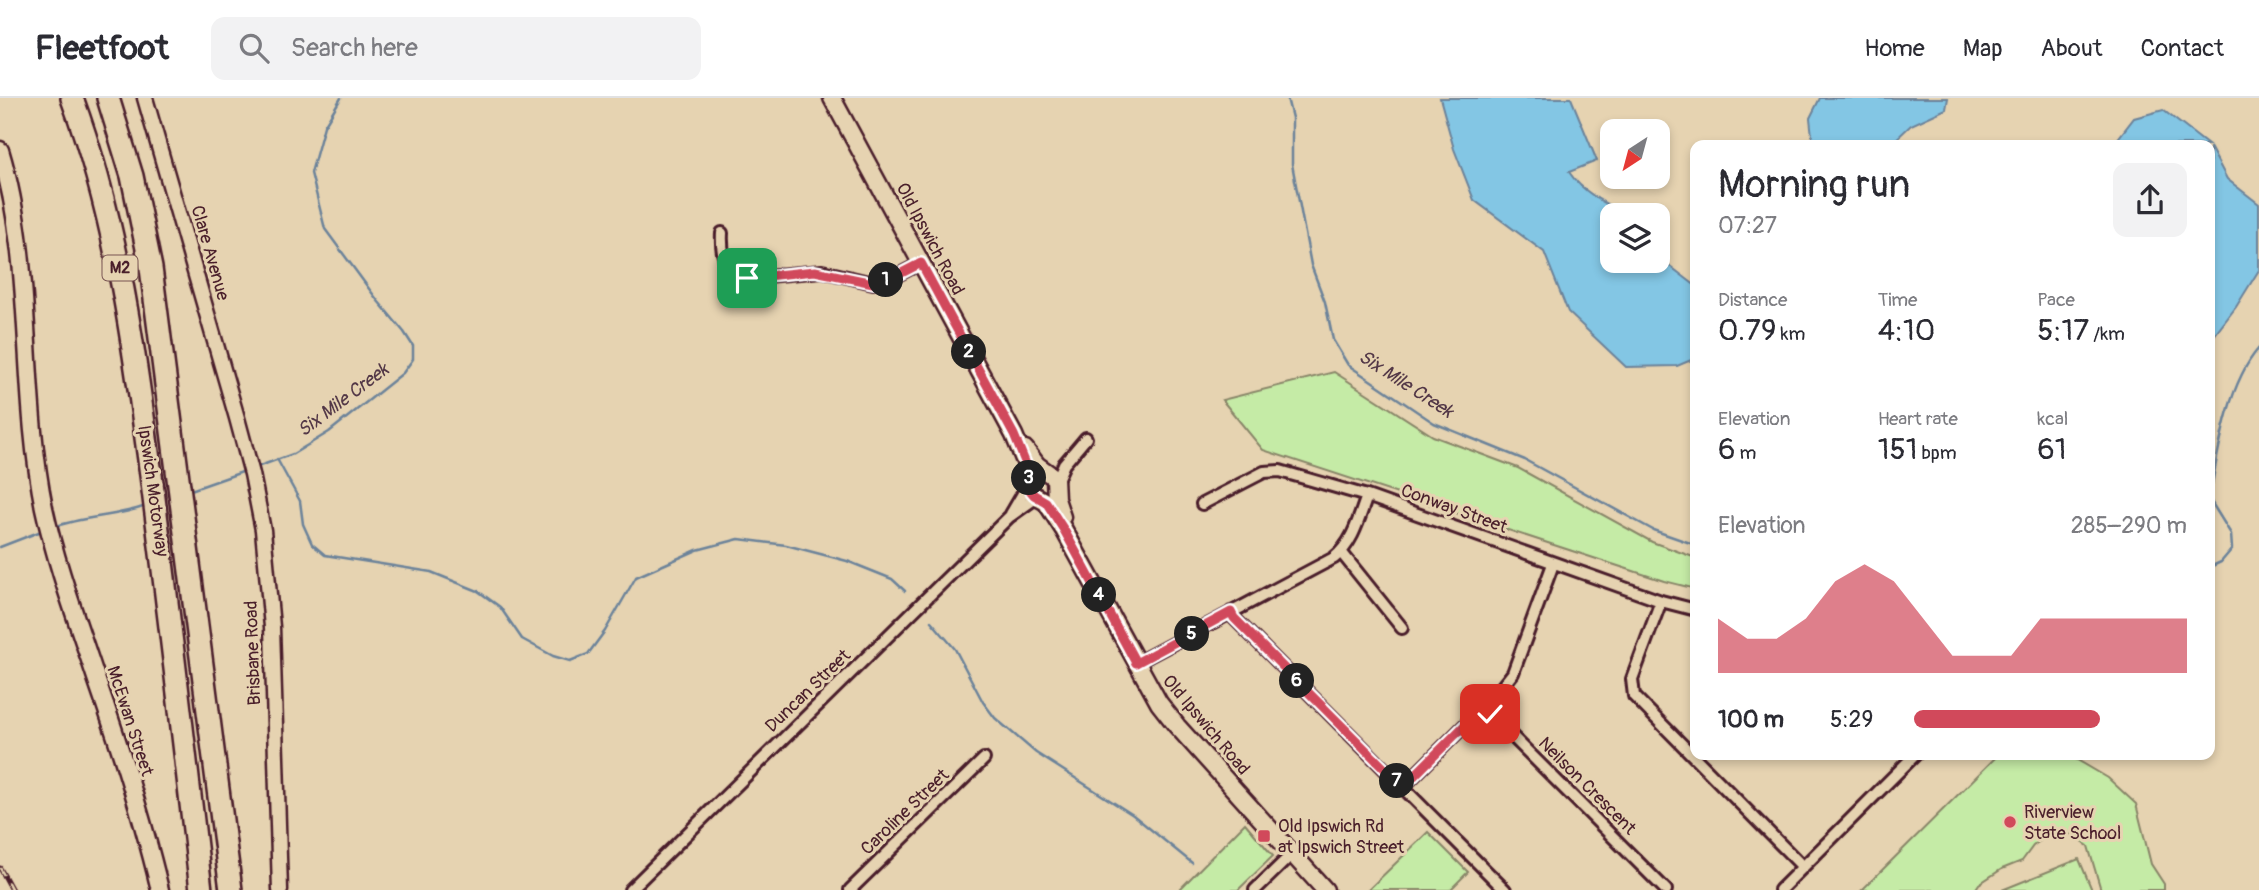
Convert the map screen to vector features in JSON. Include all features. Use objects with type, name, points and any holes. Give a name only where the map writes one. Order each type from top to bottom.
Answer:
[{"type":"highway","name":"Ipswich Motorway","points":[[72,98],[94,162],[113,232],[128,312],[186,748],[201,890]]},
{"type":"highway","name":"Ipswich Motorway","points":[[108,98],[125,150],[146,239],[231,890]]},
{"type":"main road","name":"Old Ipswich Road","points":[[832,98],[1014,435],[1034,489],[1064,530],[1136,663],[1168,715],[1325,890]]},
{"type":"main road","name":"McEwan Street","points":[[0,150],[12,193],[19,237],[32,429],[40,487],[59,566],[117,740],[160,890]]},
{"type":"main road","name":"Old Ipswich Road","points":[[1014,435],[1051,478],[1064,530]]},
{"type":"main road","points":[[1034,472],[1051,478],[1050,495],[1034,489],[1034,472]]},
{"type":"street","name":"Clare Avenue","points":[[145,98],[237,418]]},
{"type":"street","points":[[722,233],[722,245],[728,266],[736,275],[744,278],[815,271],[873,283],[890,279],[921,263]]},
{"type":"street","name":"Brisbane Road","points":[[237,418],[263,530],[272,627],[280,890]]},
{"type":"street","points":[[1051,478],[1086,438]]},
{"type":"street","name":"Conway Street","points":[[1202,504],[1271,470],[1367,496],[1553,564],[1690,608]]},
{"type":"street","name":"Duncan Street","points":[[630,890],[933,593],[1034,489]]},
{"type":"street","points":[[1136,663],[1341,552],[1350,539],[1367,496]]},
{"type":"street","points":[[1341,552],[1402,628]]},
{"type":"street","points":[[1403,787],[1504,686],[1517,666],[1553,564]]},
{"type":"street","points":[[1661,601],[1632,680],[1634,696],[1690,753]]},
{"type":"street","points":[[1231,612],[1505,890]]},
{"type":"street","name":"Neilson Crescent","points":[[1483,707],[1666,890]]},
{"type":"street","name":"Caroline Street","points":[[850,890],[984,759]]},
{"type":"street","points":[[1697,760],[1803,867]]},
{"type":"street","points":[[1780,890],[1910,760]]},
{"type":"street","points":[[1255,890],[1292,854]]},
{"type":"green space","points":[[1334,372],[1433,436],[1518,468],[1652,542],[1690,556],[1690,588],[1263,450],[1222,400]]},
{"type":"green space","name":"Riverview State School","points":[[1993,760],[2077,760],[2108,778],[2136,804],[2151,864],[2164,884],[2164,890],[2101,890],[2088,846],[2063,829],[2049,834],[2033,846],[2022,861],[2002,869],[1979,884],[1975,890],[1862,890]]},
{"type":"green space","points":[[1245,823],[1273,856],[1238,890],[1179,890]]},
{"type":"green space","points":[[1428,832],[1468,872],[1450,890],[1368,890]]},
{"type":"green space","points":[[2079,859],[2092,890],[2002,890]]},
{"type":"water","points":[[1440,98],[1571,98],[1597,161],[1569,172],[1588,192],[1605,203],[1600,203],[1600,273],[1670,273],[1670,266],[1690,281],[1690,361],[1677,366],[1626,367],[1568,312],[1544,252],[1474,200],[1454,149]]},
{"type":"water","points":[[1820,98],[1948,98],[1946,109],[1911,125],[1895,140],[1812,140],[1810,118]]},
{"type":"water","points":[[2163,110],[2202,140],[2117,140],[2134,118]]},
{"type":"water","points":[[2215,156],[2227,179],[2259,204],[2259,270],[2215,334]]},
{"type":"waterway","name":"Six Mile Creek","points":[[254,468],[293,454],[329,432],[403,373],[413,359],[413,346],[404,332],[325,229],[311,173],[324,126],[341,98]]},
{"type":"waterway","name":"Six Mile Creek","points":[[1287,98],[1292,118],[1292,164],[1311,265],[1325,302],[1333,340],[1348,365],[1434,423],[1525,460],[1653,530],[1690,543]]},
{"type":"waterway","name":"Six Mile Creek","points":[[2215,470],[2232,398],[2248,363],[2259,348]]},
{"type":"waterway","points":[[277,459],[300,501],[303,524],[312,544],[325,555],[431,572],[478,591],[500,607],[522,639],[553,656],[570,661],[588,654],[605,631],[636,577],[697,550],[739,539],[786,545],[847,561],[892,579],[905,591]]},
{"type":"waterway","name":"Six Mile Creek","points":[[188,491],[245,471]]},
{"type":"waterway","name":"Six Mile Creek","points":[[54,527],[146,506]]},
{"type":"waterway","name":"Six Mile Creek","points":[[2215,508],[2231,534],[2232,549],[2215,565]]},
{"type":"waterway","name":"Six Mile Creek","points":[[0,547],[44,530]]},
{"type":"waterway","points":[[931,621],[955,649],[983,702],[995,718],[1036,753],[1133,815],[1192,863]]},
{"type":"railway","points":[[0,868],[12,890]]},
{"type":"place","name":"Riverview State School","points":[[2010,822]]},
{"type":"place","name":"Old Ipswich Rd at Ipswich Street","points":[[1264,836]]},
{"type":"route","points":[[747,278],[815,271],[831,272],[873,283],[890,279],[921,263],[1014,435],[1028,469],[1029,489],[1046,502],[1064,530],[1136,663],[1231,612],[1403,787],[1483,707],[1490,714]]}]
